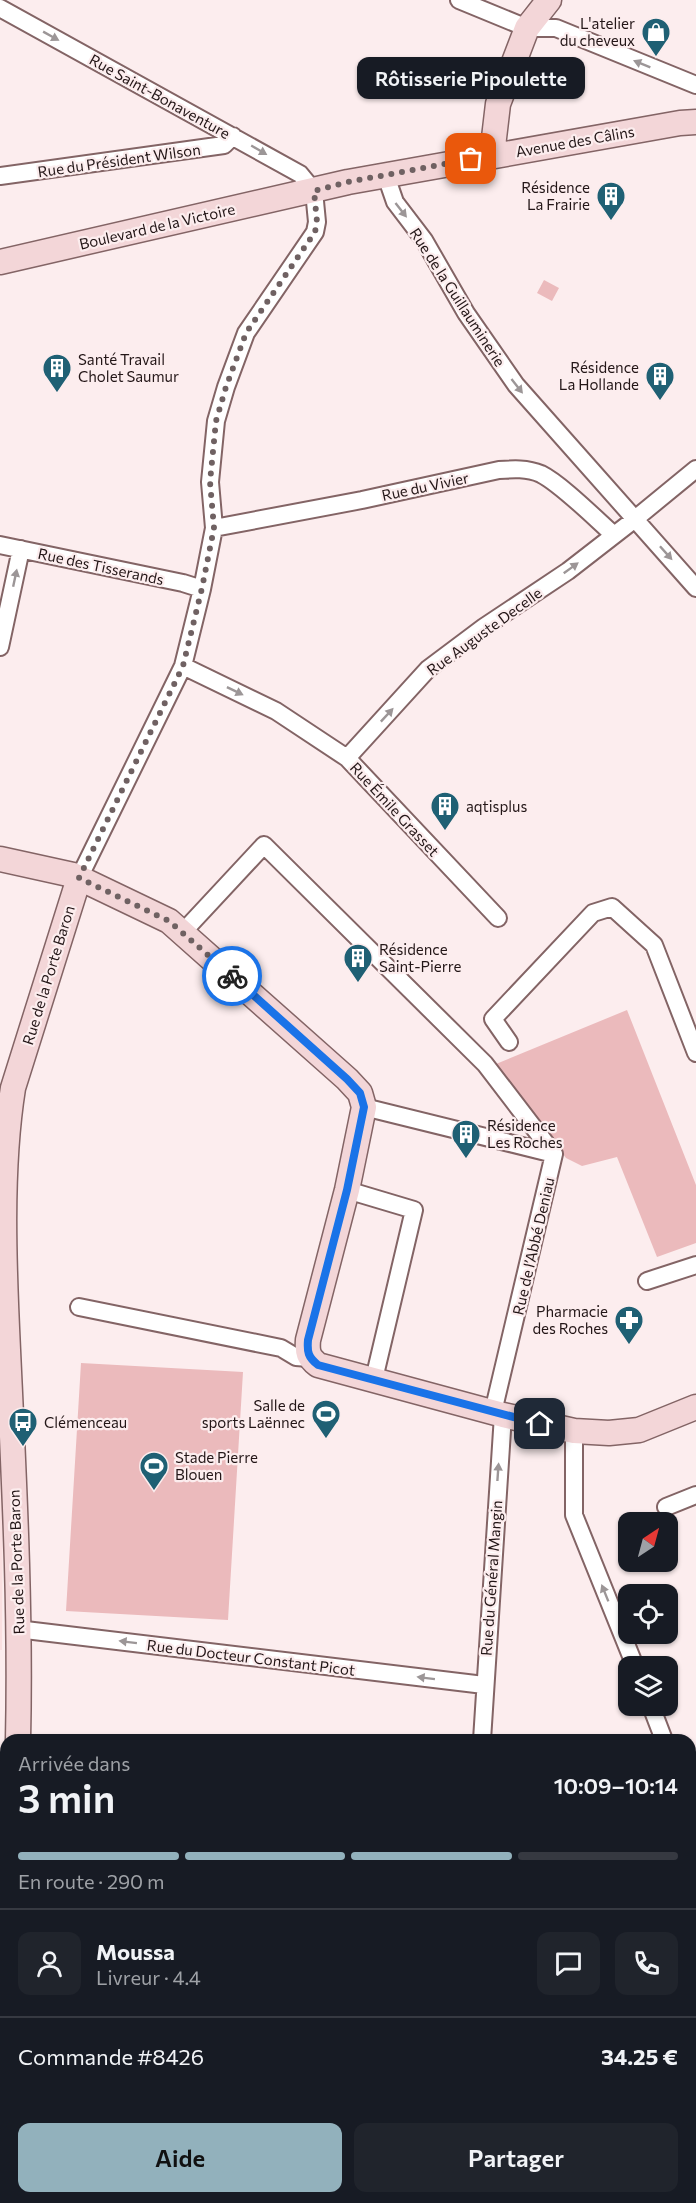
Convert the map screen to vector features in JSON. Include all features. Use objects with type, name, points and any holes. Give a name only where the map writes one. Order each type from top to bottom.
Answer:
[{"type":"street","points":[[459,0],[527,27],[556,28],[696,86]]},
{"type":"street","points":[[492,155],[498,104],[527,27],[549,0]]},
{"type":"street","name":"Rue Saint-Bonaventure","points":[[0,8],[300,174],[314,191]]},
{"type":"street","name":"Avenue des Câlins","points":[[314,191],[492,155],[696,122]]},
{"type":"street","name":"Rue du Président Wilson","points":[[0,176],[224,145],[233,136]]},
{"type":"street","name":"Rue de la Guillauminerie","points":[[386,176],[395,202],[424,240],[466,313],[516,385],[696,588]]},
{"type":"street","name":"Boulevard de la Victoire","points":[[0,262],[314,191]]},
{"type":"street","name":"Rue de la Porte Baron","points":[[18,1734],[20,1656],[17,1629],[16,1525],[1,1183],[5,1120],[79,878],[183,666],[214,528],[210,482],[216,421],[246,333],[315,232],[317,222],[314,191]]},
{"type":"street","name":"Rue du Vivier","points":[[214,528],[517,468],[541,474],[614,536]]},
{"type":"street","name":"Rue Auguste Decelle","points":[[347,758],[428,669],[614,536],[696,469]]},
{"type":"street","name":"Rue des Tisserands","points":[[0,545],[202,588]]},
{"type":"street","points":[[0,647],[21,549]]},
{"type":"street","name":"Rue Émile Grasset","points":[[183,666],[276,711],[347,758],[498,918]]},
{"type":"street","points":[[183,932],[264,845],[485,1064],[554,1154]]},
{"type":"street","points":[[0,859],[79,878],[169,921],[360,1093],[364,1107],[347,1190],[308,1340],[309,1358]]},
{"type":"street","points":[[509,1042],[493,1019],[593,913],[612,907],[654,945],[696,1053]]},
{"type":"street","points":[[364,1107],[554,1154]]},
{"type":"street","name":"Rue de l’Abbé Deniau","points":[[498,1414],[554,1154]]},
{"type":"street","points":[[347,1190],[414,1210],[374,1379]]},
{"type":"street","points":[[646,1281],[696,1265]]},
{"type":"street","points":[[79,1307],[281,1348],[296,1357],[309,1358],[318,1365],[498,1414],[574,1431],[609,1433],[639,1430],[696,1407]]},
{"type":"street","name":"Rue du Général Mangin","points":[[482,1734],[498,1414]]},
{"type":"street","points":[[574,1431],[574,1515],[631,1656]]},
{"type":"street","points":[[666,1508],[696,1495]]},
{"type":"street","name":"Rue du Docteur Constant Picot","points":[[17,1629],[484,1685]]},
{"type":"street","points":[[655,1716],[662,1734]]},
{"type":"shaded area","points":[[544,280],[559,288],[552,301],[537,293]]},
{"type":"shaded area","points":[[627,1010],[696,1185],[696,1243],[657,1257],[617,1157],[582,1166],[566,1158],[496,1064]]},
{"type":"shaded area","name":"Stade Pierre Blouen","points":[[81,1363],[243,1372],[228,1620],[66,1611]]},
{"type":"shaded area","points":[[0,1384],[3,1467],[2,1650],[0,1650]]},
{"type":"way so far","points":[[232,976],[169,921],[79,878],[183,666],[214,528],[210,482],[216,421],[246,333],[315,232],[317,222],[314,191],[348,182],[471,159]]},
{"type":"place","name":"L'atelier du cheveux","points":[[656,58]]},
{"type":"place","name":"Rôtisserie Pipoulette","points":[[471,159]]},
{"type":"place","name":"Résidence La Frairie","points":[[611,222]]},
{"type":"place","name":"Santé Travail Cholet Saumur","points":[[57,394]]},
{"type":"place","name":"Résidence La Hollande","points":[[660,402]]},
{"type":"place","name":"aqtisplus","points":[[445,832]]},
{"type":"place","name":"Résidence Saint-Pierre","points":[[358,984]]},
{"type":"place","name":"Résidence Les Roches","points":[[466,1160]]},
{"type":"place","name":"Pharmacie des Roches","points":[[629,1346]]},
{"type":"place","name":"Salle de sports Laënnec","points":[[326,1440]]},
{"type":"place","name":"Clémenceau","points":[[23,1448]]},
{"type":"place","name":"Stade Pierre Blouen","points":[[154,1492]]},
{"type":"route","points":[[232,976],[347,1079],[360,1093],[364,1107],[347,1190],[308,1340],[309,1358],[318,1365],[540,1424]]}]
